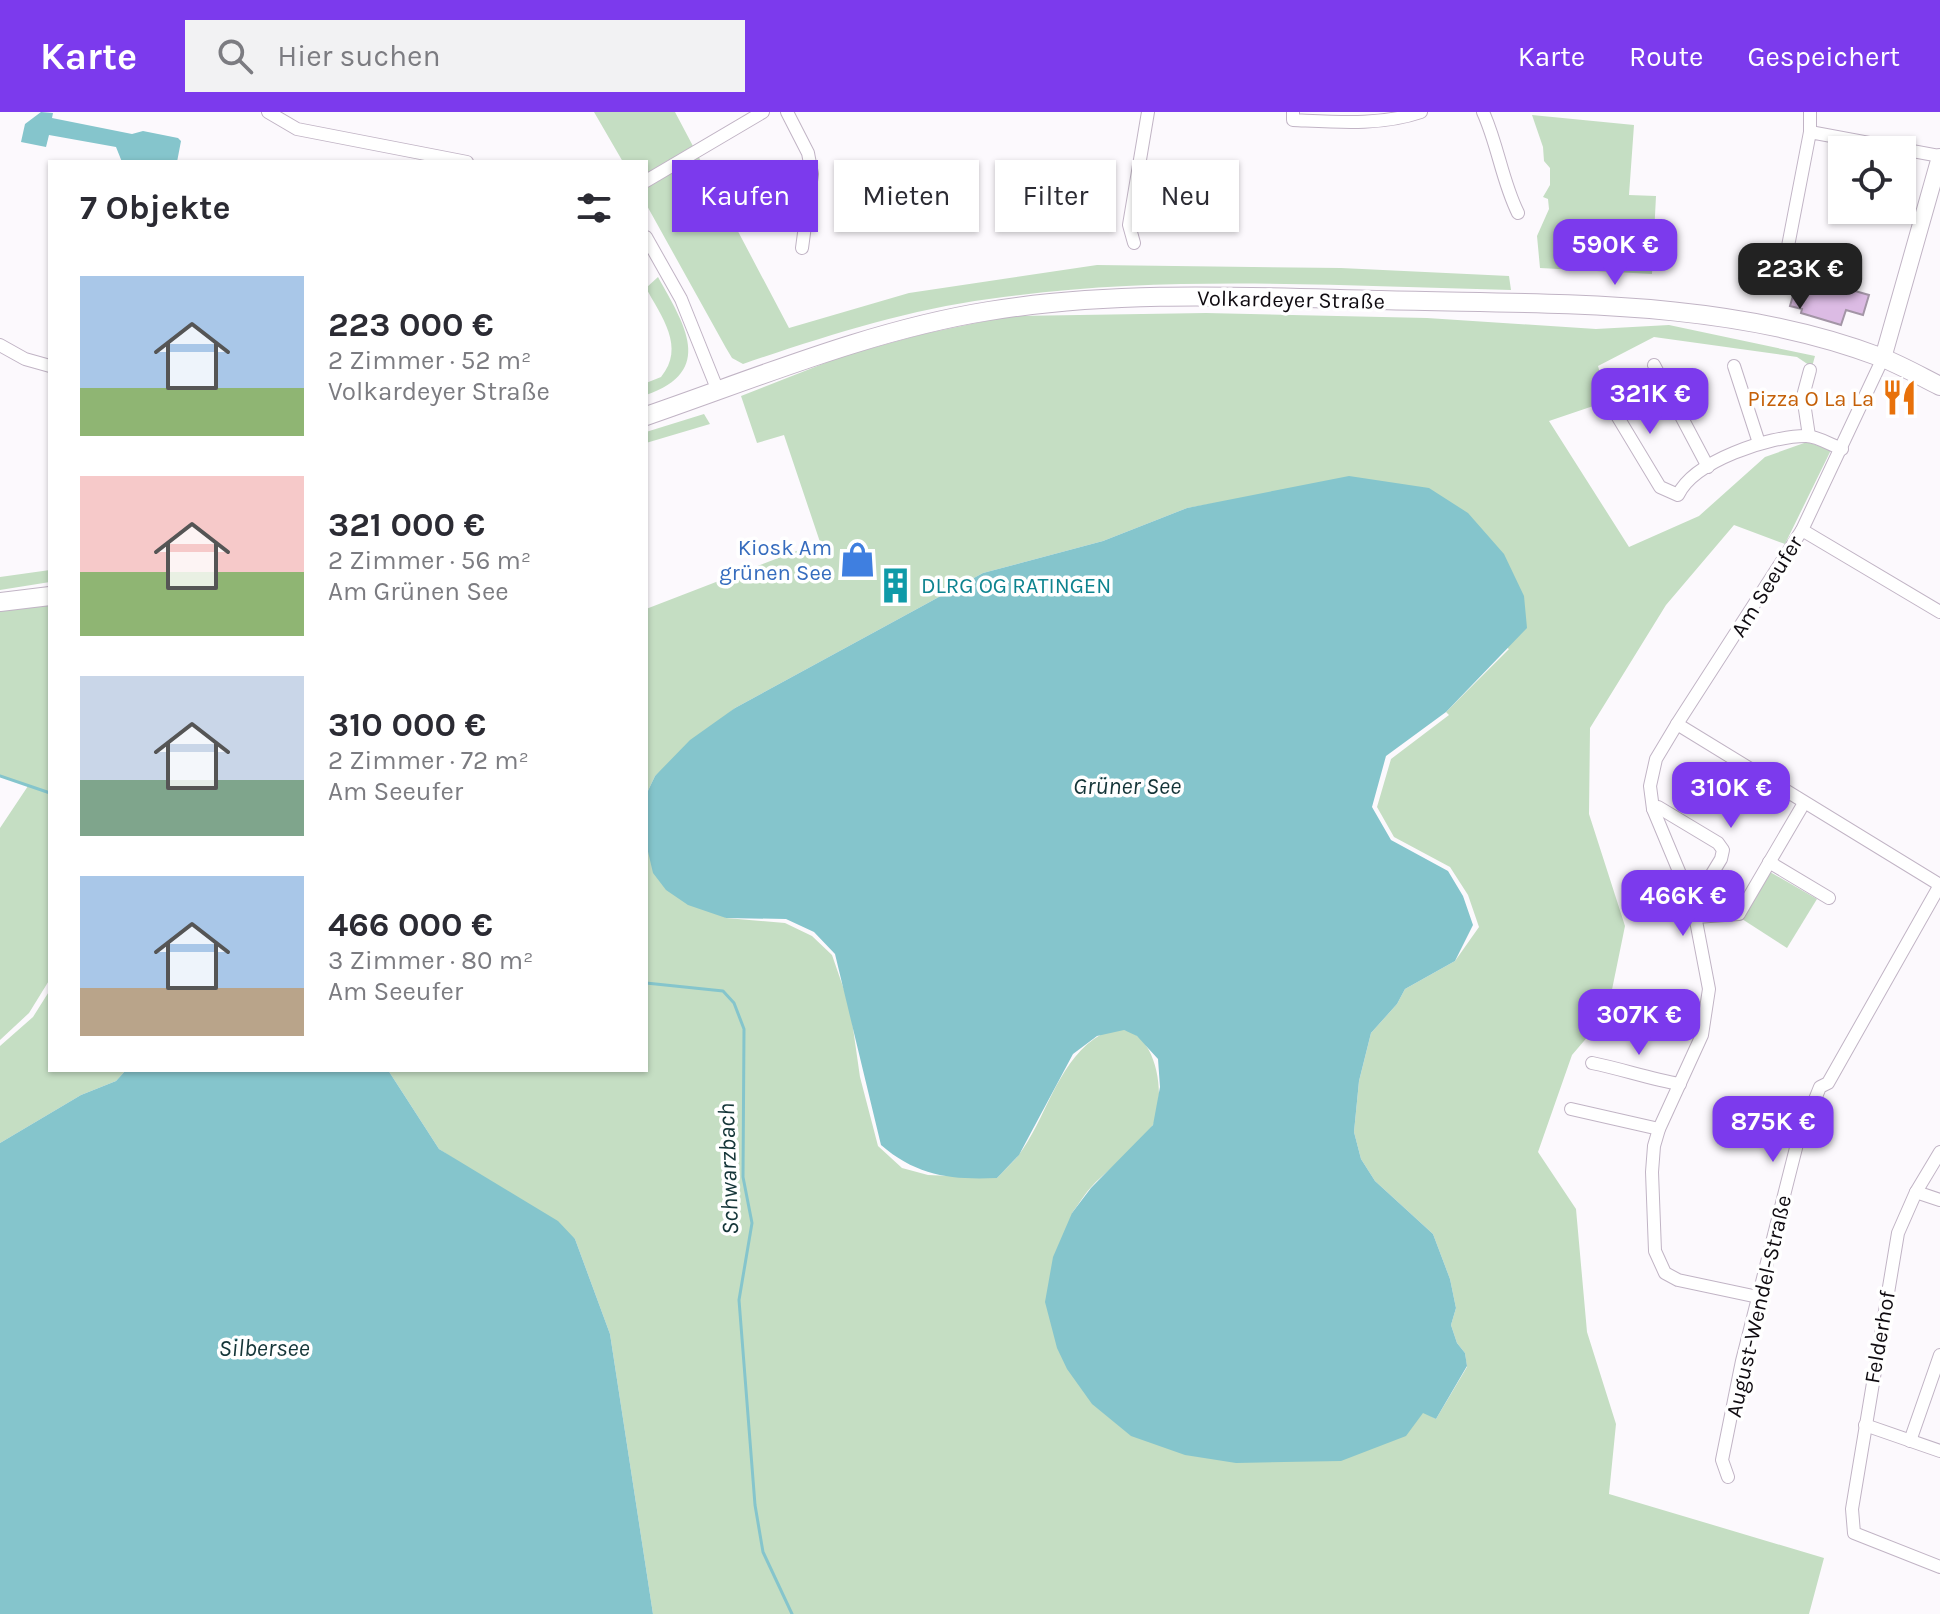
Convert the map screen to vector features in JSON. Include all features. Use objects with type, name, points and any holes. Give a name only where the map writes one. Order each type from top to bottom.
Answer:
[{"type":"main road","name":"Volkardeyer Straße","points":[[648,415],[877,336],[932,322],[1046,303],[1141,297],[1321,299],[1655,310],[1761,324],[1883,358],[1940,386]]},
{"type":"main road","points":[[0,602],[48,596]]},
{"type":"street","points":[[268,112],[297,129],[457,160]]},
{"type":"street","points":[[648,180],[763,112]]},
{"type":"street","points":[[787,112],[808,153],[812,174],[802,248]]},
{"type":"street","points":[[1134,243],[1129,225],[1148,112]]},
{"type":"street","points":[[1293,112],[1293,120],[1421,112]]},
{"type":"street","points":[[1483,112],[1502,160],[1507,192],[1518,213]]},
{"type":"street","points":[[1771,282],[1784,267],[1810,132],[1810,112]]},
{"type":"street","points":[[1810,132],[1940,156],[1883,358]]},
{"type":"street","points":[[648,241],[686,311],[718,391]]},
{"type":"street","points":[[0,345],[25,359],[48,365]]},
{"type":"street","name":"Am Seeufer","points":[[1758,1297],[1678,1280],[1665,1273],[1655,1251],[1652,1172],[1659,1129],[1702,1035],[1708,1004],[1706,964],[1695,911],[1653,809],[1652,773],[1677,724],[1802,530],[1883,358]]},
{"type":"street","points":[[1654,365],[1708,467]]},
{"type":"street","points":[[1734,366],[1759,443]]},
{"type":"street","points":[[1809,436],[1803,396],[1810,370]]},
{"type":"street","points":[[1610,404],[1660,487],[1678,495],[1685,481],[1759,443],[1809,436],[1842,449]]},
{"type":"street","points":[[1802,530],[1940,612]]},
{"type":"street","points":[[1677,724],[1940,885]]},
{"type":"street","points":[[1630,903],[1739,914],[1804,803]]},
{"type":"street","points":[[1653,809],[1658,807],[1718,843],[1723,850],[1695,911]]},
{"type":"street","points":[[1769,862],[1829,898]]},
{"type":"street","name":"August-Wendel-Straße","points":[[1728,1477],[1722,1460],[1758,1297],[1797,1144],[1820,1087],[1828,1083],[1940,885]]},
{"type":"street","points":[[1592,1063],[1640,1077],[1680,1084]]},
{"type":"street","points":[[1571,1109],[1659,1129]]},
{"type":"street","name":"Felderhof","points":[[1940,1152],[1916,1192],[1898,1233],[1852,1509],[1854,1533],[1940,1567]]},
{"type":"street","points":[[1916,1192],[1940,1200]]},
{"type":"street","points":[[1910,1441],[1940,1355]]},
{"type":"street","points":[[1865,1425],[1940,1451]]},
{"type":"green space","points":[[594,112],[675,112],[700,160],[672,160],[672,232],[738,232],[789,328],[909,293],[1097,265],[1341,268],[1509,276],[1511,290],[1315,284],[1184,284],[1054,291],[958,304],[896,317],[743,364],[732,358],[648,208],[648,160],[622,160]]},
{"type":"green space","points":[[1532,115],[1634,125],[1629,195],[1656,196],[1652,274],[1540,268],[1537,236],[1549,209],[1548,199],[1543,197],[1550,185],[1550,168],[1544,161],[1543,147]]},
{"type":"green space","points":[[658,277],[677,312],[688,345],[687,360],[681,373],[668,385],[648,394],[648,382],[661,377],[668,366],[671,343],[648,286]]},
{"type":"green space","points":[[1206,313],[1427,318],[1596,329],[1669,325],[1815,356],[1812,367],[1797,357],[1654,337],[1598,366],[1608,401],[1549,421],[1629,547],[1699,516],[1765,457],[1807,442],[1831,450],[1785,544],[1734,525],[1666,605],[1590,728],[1589,814],[1625,926],[1607,1014],[1572,1055],[1538,1152],[1576,1209],[1587,1332],[1616,1424],[1609,1494],[1824,1558],[1809,1614],[653,1614],[610,1334],[575,1239],[439,1149],[389,1072],[648,1072],[648,845],[726,918],[785,923],[812,936],[832,955],[850,1007],[860,1077],[878,1146],[902,1168],[928,1175],[997,1178],[1028,1141],[1061,1078],[1081,1050],[1112,1030],[1128,1031],[1140,1039],[1150,1052],[1156,1069],[1159,1088],[1154,1123],[1136,1145],[1091,1187],[1072,1213],[1436,1419],[1467,1367],[1465,1353],[1457,1343],[1451,1325],[1456,1308],[1450,1279],[1433,1234],[1375,1181],[1361,1159],[1354,1132],[1359,1081],[1371,1033],[1397,1004],[1405,989],[1455,961],[1479,927],[1468,895],[1450,867],[1394,837],[1377,807],[1391,759],[1449,715],[1446,712],[1509,649],[1258,496],[1187,508],[1103,541],[983,573],[735,708],[655,776],[648,791],[648,608],[820,542],[784,435],[757,443],[741,396],[843,356],[923,334],[1010,316]]},
{"type":"green space","points":[[704,414],[710,424],[648,442],[648,431]]},
{"type":"green space","points":[[48,570],[48,582],[0,590],[0,577]]},
{"type":"green space","points":[[48,600],[48,982],[29,1013],[0,1040],[0,828],[28,786],[0,775],[0,609]]},
{"type":"green space","points":[[1770,872],[1817,899],[1787,948],[1742,919]]},
{"type":"green space","points":[[48,993],[48,1072],[124,1072],[116,1081],[81,1095],[0,1143],[0,1046],[33,1017]]},
{"type":"water","points":[[41,112],[53,113],[52,118],[132,134],[143,131],[181,141],[177,160],[121,160],[116,147],[49,135],[46,147],[21,142],[25,124]]},
{"type":"water","name":"Grüner See","points":[[1349,476],[1429,488],[1468,513],[1504,554],[1524,596],[1527,628],[1446,712],[1386,756],[1372,807],[1391,840],[1448,871],[1463,896],[1473,925],[1455,961],[1405,989],[1397,1004],[1371,1033],[1359,1081],[1354,1132],[1361,1159],[1375,1181],[1433,1234],[1450,1279],[1456,1308],[1451,1325],[1457,1343],[1465,1353],[1467,1366],[1436,1419],[1423,1413],[1406,1436],[1341,1461],[1236,1463],[1185,1455],[1131,1436],[1092,1404],[1067,1369],[1057,1348],[1045,1302],[1053,1257],[1072,1213],[1091,1188],[1153,1125],[1160,1087],[1158,1059],[1137,1036],[1124,1030],[1097,1036],[1073,1054],[1019,1155],[997,1178],[950,1177],[921,1170],[881,1145],[835,954],[814,932],[786,919],[726,918],[688,905],[666,890],[653,873],[648,852],[648,791],[655,776],[690,740],[735,708],[983,573],[1103,541],[1187,508]]},
{"type":"water","name":"Silbersee","points":[[124,1072],[389,1072],[439,1149],[558,1221],[575,1239],[610,1334],[653,1614],[0,1614],[0,1143],[81,1095],[116,1081]]},
{"type":"building","points":[[1799,275],[1869,295],[1863,315],[1846,310],[1841,325],[1801,313],[1802,309],[1790,306]]},
{"type":"waterway","name":"Schwarzbach","points":[[0,776],[48,792]]},
{"type":"waterway","name":"Schwarzbach","points":[[648,983],[723,991],[734,1003],[744,1029],[743,1177],[752,1223],[739,1300],[755,1505],[763,1552],[792,1614]]},
{"type":"place","name":"Pizza O La La","points":[[1900,398]]},
{"type":"place","name":"Kiosk Am grünen See","points":[[858,560]]},
{"type":"place","name":"DLRG OG RATINGEN","points":[[895,585]]}]
